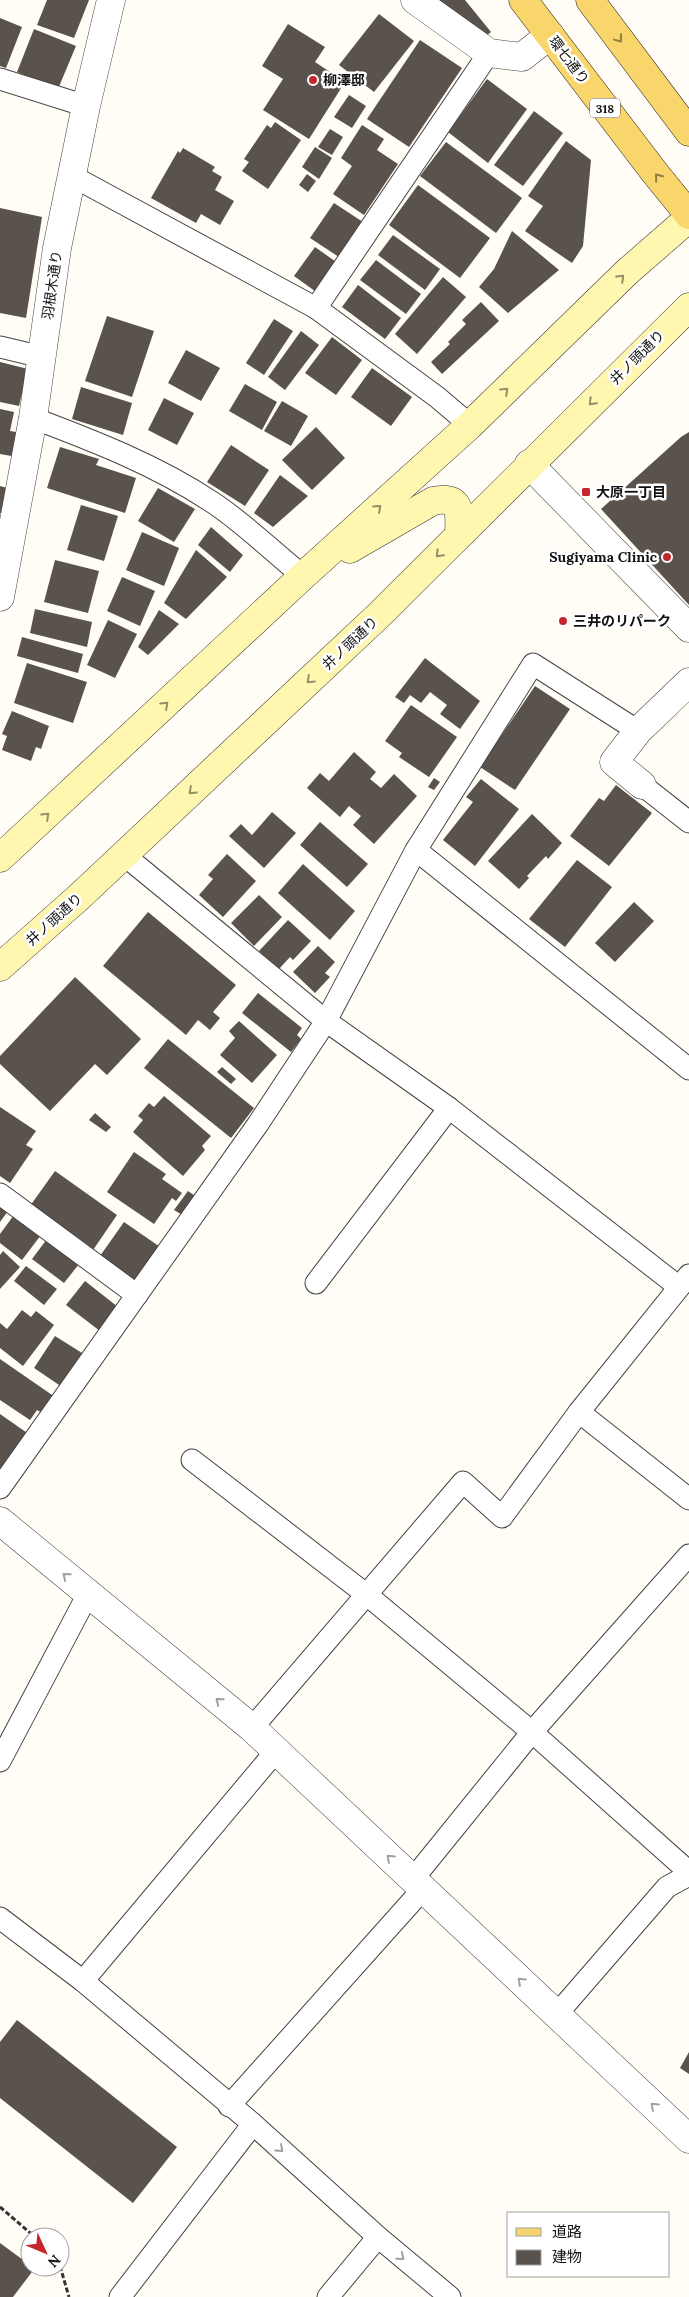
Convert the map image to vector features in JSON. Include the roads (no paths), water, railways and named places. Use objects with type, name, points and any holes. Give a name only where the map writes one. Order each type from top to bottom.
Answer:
[{"type":"main road","name":"環七通り","points":[[523,0],[654,173],[689,216]]},
{"type":"main road","points":[[593,1],[689,132]]},
{"type":"main road","points":[[3,848],[470,425],[627,272],[689,216]]},
{"type":"main road","name":"井ノ頭通り","points":[[0,967],[36,937],[379,615],[689,307]]},
{"type":"main road","points":[[303,576],[433,501],[446,498],[454,502],[459,510],[459,534]]},
{"type":"street","name":"羽根木通り","points":[[2,585],[33,418],[57,248],[86,106],[111,0]]},
{"type":"street","points":[[415,0],[489,53],[522,57],[550,35]]},
{"type":"street","points":[[529,464],[689,628]]},
{"type":"street","points":[[642,785],[614,762],[638,731],[689,682]]},
{"type":"street","points":[[0,1521],[252,1728],[689,2139]]},
{"type":"lane","points":[[316,308],[489,53]]},
{"type":"lane","points":[[0,79],[86,106]]},
{"type":"lane","points":[[72,176],[316,308],[437,397],[470,425]]},
{"type":"lane","points":[[0,347],[42,357]]},
{"type":"lane","points":[[33,418],[84,437],[158,470],[212,502],[303,576]]},
{"type":"lane","points":[[0,1488],[258,1124],[326,1021],[416,850],[533,664],[638,731]]},
{"type":"lane","points":[[642,785],[689,822]]},
{"type":"lane","points":[[416,850],[689,1069]]},
{"type":"lane","points":[[124,855],[326,1021],[449,1108],[684,1281],[579,1412],[502,1516],[463,1482],[252,1728]]},
{"type":"lane","points":[[316,1283],[449,1108]]},
{"type":"lane","points":[[0,1194],[137,1295]]},
{"type":"lane","points":[[579,1412],[689,1499]]},
{"type":"lane","points":[[192,1460],[368,1594],[532,1732],[689,1873],[667,1887],[557,2014]]},
{"type":"lane","points":[[229,2106],[418,1884],[532,1732],[689,1555]]},
{"type":"lane","points":[[0,1761],[88,1594]]},
{"type":"lane","points":[[83,1980],[276,1751]]},
{"type":"lane","points":[[0,1918],[83,1980],[252,2124],[378,2237],[450,2297]]},
{"type":"lane","points":[[120,2297],[252,2124]]},
{"type":"lane","points":[[328,2297],[378,2237]]},
{"type":"place","name":"柳澤邸","points":[[313,80]]},
{"type":"place","name":"大原一丁目","points":[[586,492]]},
{"type":"place","name":"Sugiyama Clinic","points":[[667,557]]},
{"type":"place","name":"三井のリパーク","points":[[563,621]]}]
